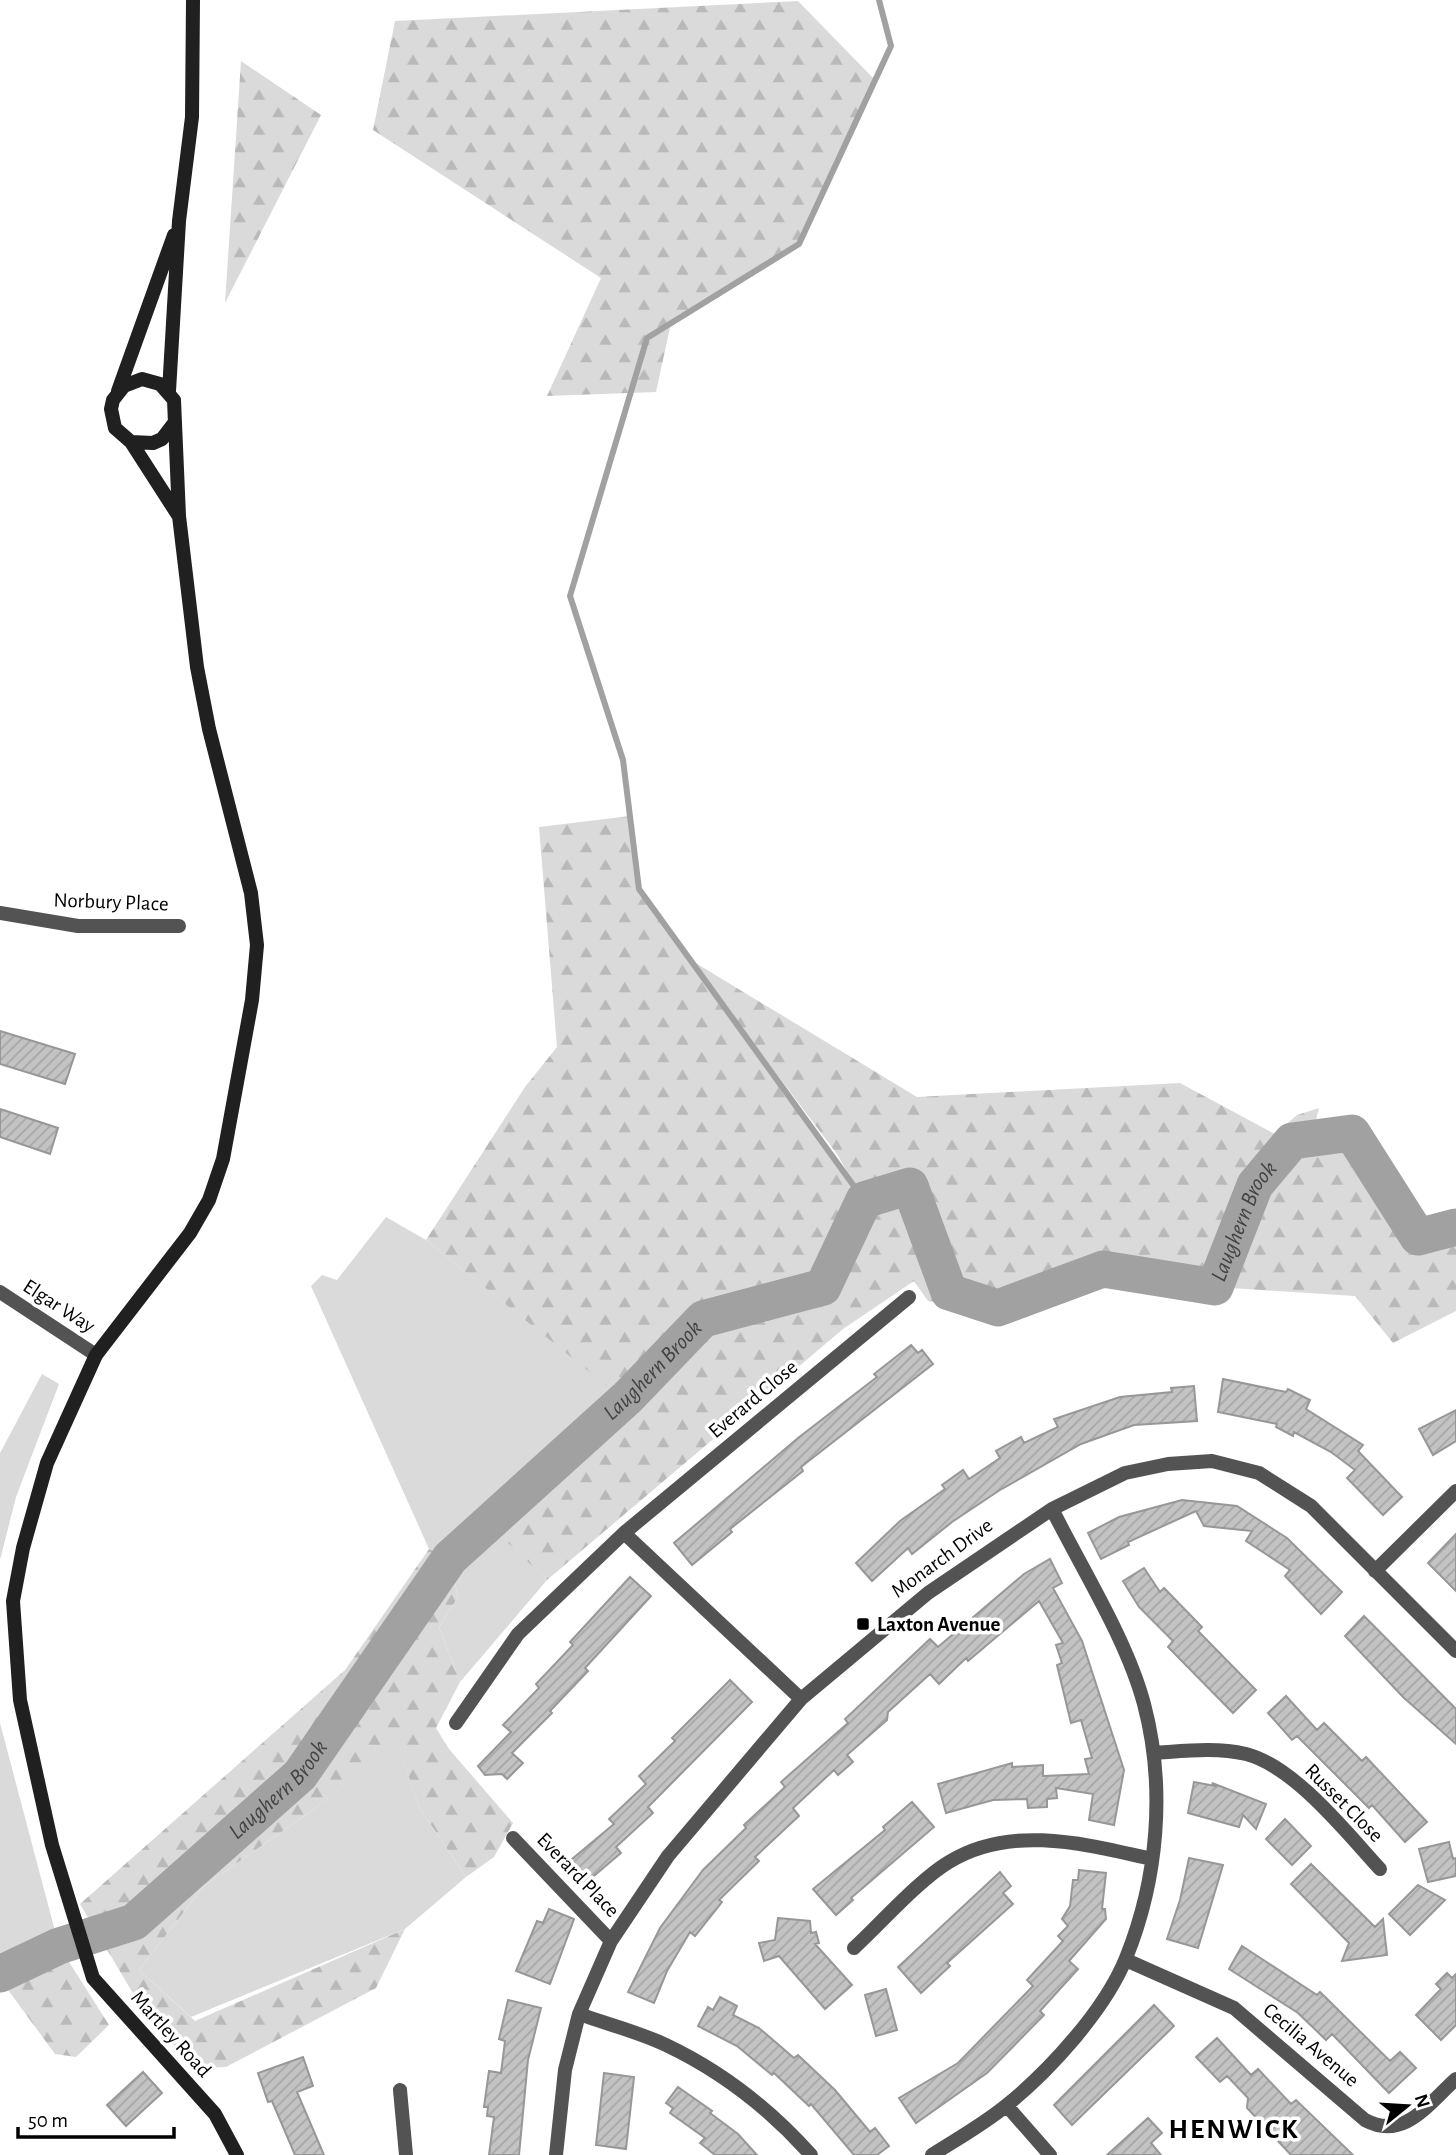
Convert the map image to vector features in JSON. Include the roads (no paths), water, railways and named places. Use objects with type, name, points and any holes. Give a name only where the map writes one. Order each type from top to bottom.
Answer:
[{"type":"main road","points":[[169,391],[179,221],[192,117],[193,0]]},
{"type":"main road","points":[[174,422],[162,439],[153,443],[131,442],[122,437],[112,419],[111,409],[179,221]]},
{"type":"main road","points":[[96,1355],[190,1233],[209,1200],[223,1158],[252,1000],[257,945],[251,893],[209,729],[197,667],[179,516],[174,400],[169,391],[160,384],[142,379],[124,386],[118,392]]},
{"type":"main road","points":[[131,442],[179,516]]},
{"type":"main road","name":"Martley Road","points":[[96,1355],[47,1463],[23,1548],[13,1601],[20,1700],[52,1845],[93,1978],[215,2114],[237,2155]]},
{"type":"street","name":"Norbury Place","points":[[0,913],[78,926],[178,926]]},
{"type":"street","name":"Elgar Way","points":[[0,1292],[96,1355]]},
{"type":"street","name":"Everard Close","points":[[456,1723],[518,1634],[624,1533],[909,1297]]},
{"type":"street","name":"Monarch Drive","points":[[556,2155],[565,2070],[579,2014],[611,1941],[676,1846],[802,1699],[928,1593],[1052,1508],[1125,1473],[1168,1464],[1212,1461],[1259,1473],[1311,1506],[1456,1651]]},
{"type":"street","points":[[1375,1571],[1456,1491]]},
{"type":"street","points":[[932,2155],[1007,2106],[1053,2061],[1093,2014],[1126,1960],[1152,1858],[1158,1785],[1144,1702],[1125,1652],[1052,1508]]},
{"type":"street","points":[[624,1533],[802,1699]]},
{"type":"street","name":"Russet Close","points":[[1154,1753],[1201,1749],[1248,1755],[1285,1774],[1324,1807],[1380,1869]]},
{"type":"street","name":"Everard Place","points":[[513,1838],[611,1941]]},
{"type":"street","points":[[853,1948],[948,1862],[1001,1841],[1063,1842],[1152,1858]]},
{"type":"street","name":"Cecilia Avenue","points":[[1126,1960],[1234,2008],[1365,2120],[1379,2128],[1389,2129],[1403,2124],[1456,2079]]},
{"type":"street","points":[[579,2014],[665,2044],[727,2078],[757,2100],[811,2155]]},
{"type":"street","points":[[400,2090],[406,2155]]},
{"type":"street","points":[[1007,2106],[1050,2155]]},
{"type":"waterway","points":[[864,1200],[639,889],[623,760],[570,596],[647,338],[799,244],[891,46],[879,0]]},
{"type":"waterway","name":"Laughern Brook","points":[[0,1974],[59,1946],[134,1922],[300,1775],[450,1558],[628,1397],[703,1319],[823,1287],[864,1200],[910,1186],[949,1292],[998,1308],[1103,1269],[1215,1287],[1255,1185],[1292,1141],[1352,1133],[1418,1237],[1456,1227]]},
{"type":"place","name":"Laxton Avenue","points":[[863,1624]]},
{"type":"district","name":"HENWICK","points":[[1234,2130]]}]
